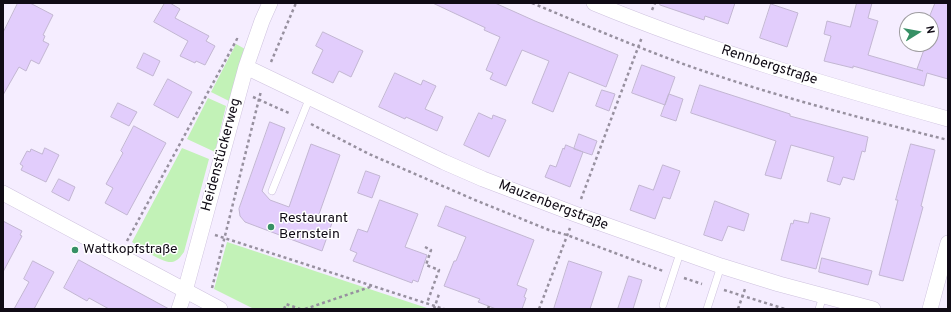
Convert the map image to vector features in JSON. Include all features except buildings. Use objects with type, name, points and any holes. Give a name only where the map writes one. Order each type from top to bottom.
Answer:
[{"type":"street","name":"Heidenstückerweg","points":[[178,309],[185,291],[246,67],[270,3]]},
{"type":"street","name":"Rennbergstraße","points":[[594,3],[646,25],[764,66],[948,119]]},
{"type":"street","name":"Mauzenbergstraße","points":[[246,67],[483,179],[680,253],[749,275],[821,302],[873,309]]},
{"type":"street","points":[[3,193],[214,306]]},
{"type":"street","points":[[930,309],[948,243]]},
{"type":"lane","points":[[272,191],[310,97]]},
{"type":"lane","points":[[664,305],[680,253]]},
{"type":"lane","points":[[707,309],[721,266]]},
{"type":"path","points":[[214,306],[225,238],[258,99],[265,76],[296,3]]},
{"type":"path","points":[[532,3],[690,67],[820,107],[948,140]]},
{"type":"path","points":[[539,309],[646,25]]},
{"type":"path","points":[[119,255],[237,38],[253,48]]},
{"type":"path","points":[[239,91],[301,119],[376,156],[475,200],[549,230],[567,235],[673,274],[785,309]]},
{"type":"path","points":[[202,230],[427,303],[434,308],[444,309]]},
{"type":"path","points":[[424,247],[431,250],[426,265],[439,270],[427,303]]},
{"type":"path","points":[[738,309],[749,275]]},
{"type":"path","points":[[305,309],[374,286]]},
{"type":"path","points":[[434,308],[439,294]]},
{"type":"path","points":[[284,309],[286,304],[300,309]]},
{"type":"green space","points":[[236,44],[245,49],[229,101],[211,92]]},
{"type":"green space","points":[[208,98],[226,106],[215,152],[187,139]]},
{"type":"green space","points":[[182,148],[209,159],[184,252],[176,261],[168,262],[152,255],[132,242]]},
{"type":"green space","points":[[227,242],[430,309],[254,309],[214,289]]},
{"type":"place","name":"Restaurant Bernstein","points":[[271,227]]},
{"type":"place","name":"Wattkopfstraße","points":[[75,250]]}]
